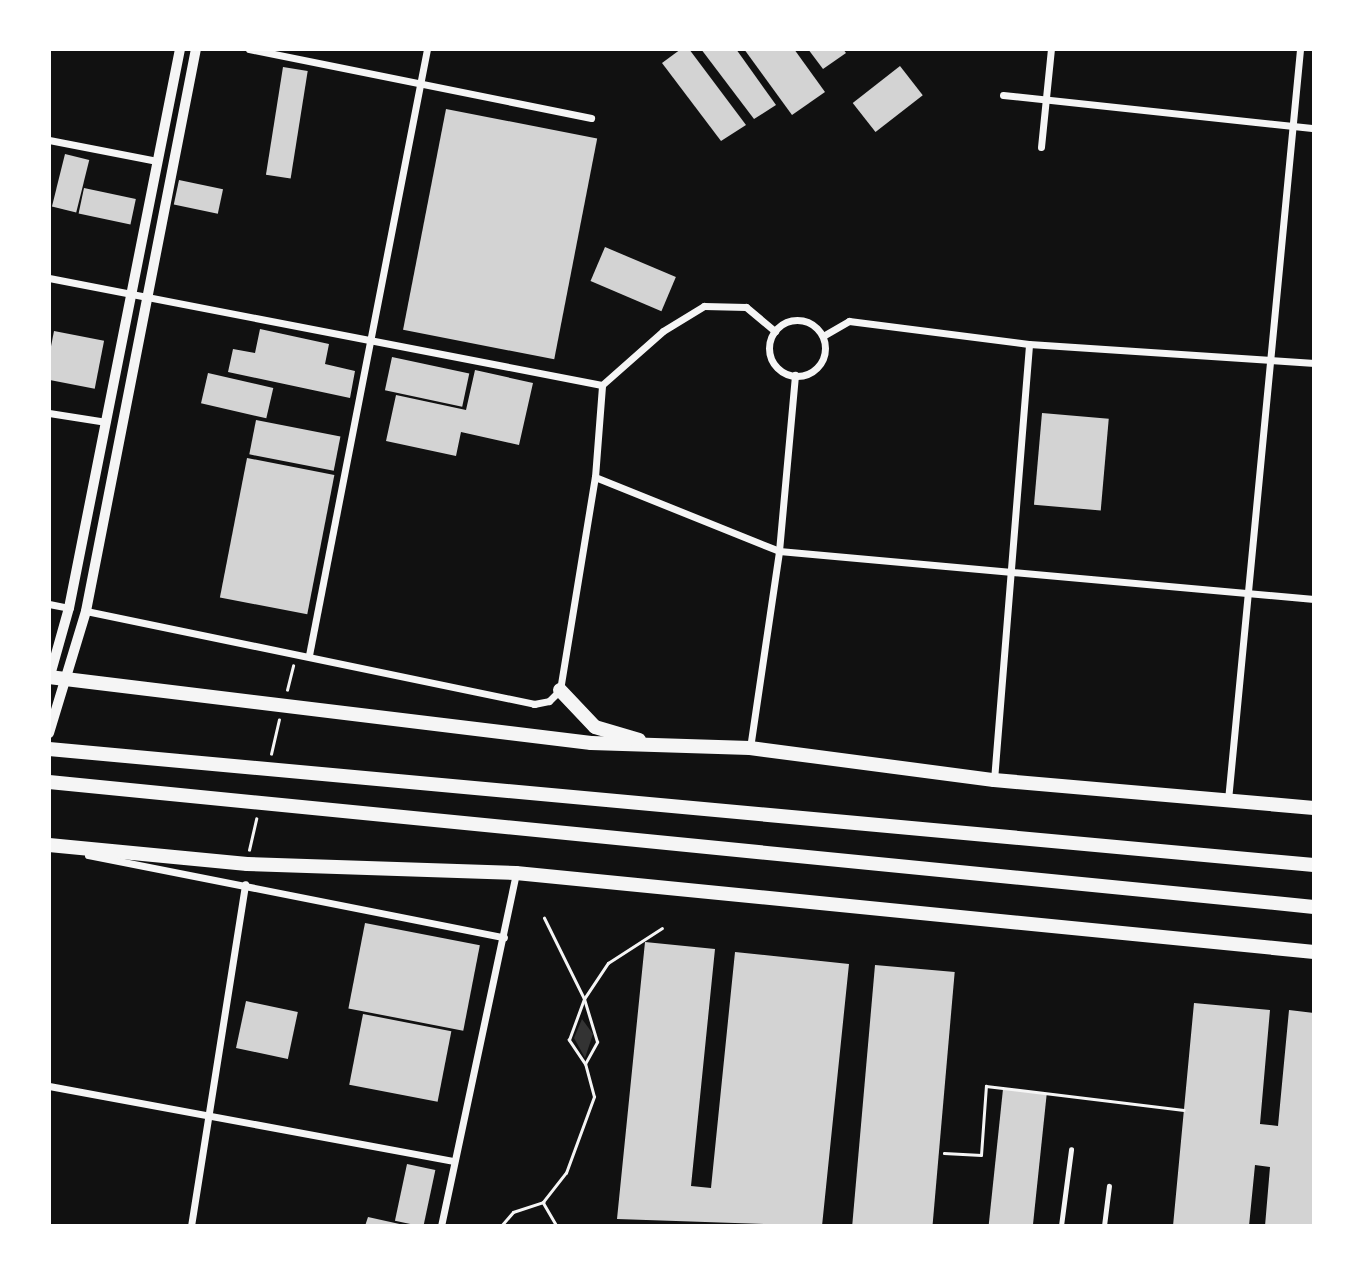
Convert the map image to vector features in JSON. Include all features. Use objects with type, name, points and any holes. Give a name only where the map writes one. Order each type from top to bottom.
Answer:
[{"type":"highway","points":[[49,678],[68,678],[282,705],[660,746],[750,748],[994,780],[1314,808]]},
{"type":"highway","points":[[560,690],[594,727],[660,746]]},
{"type":"highway","points":[[49,749],[1314,865]]},
{"type":"highway","points":[[49,782],[1314,907]]},
{"type":"highway","points":[[49,846],[247,864],[516,873],[1314,951]]},
{"type":"main road","points":[[49,678],[69,608],[180,49]]},
{"type":"main road","points":[[49,733],[60,706],[86,611],[196,49]]},
{"type":"street","points":[[249,49],[591,118]]},
{"type":"street","points":[[309,655],[426,49]]},
{"type":"street","points":[[1041,147],[1051,49]]},
{"type":"street","points":[[1227,801],[1300,49]]},
{"type":"street","points":[[1003,95],[1314,128]]},
{"type":"street","points":[[49,140],[158,161]]},
{"type":"street","points":[[49,278],[602,385]]},
{"type":"street","points":[[86,611],[297,652],[534,704],[560,690],[595,477],[602,385],[663,331],[704,306],[746,307],[775,331]]},
{"type":"street","points":[[775,331],[800,320],[823,336]]},
{"type":"street","points":[[823,336],[849,321],[1029,344],[1314,363]]},
{"type":"street","points":[[775,331],[771,358],[796,375]]},
{"type":"street","points":[[796,375],[821,362],[823,336]]},
{"type":"street","points":[[994,780],[1029,344]]},
{"type":"street","points":[[750,748],[779,551],[796,375]]},
{"type":"street","points":[[49,413],[106,422]]},
{"type":"street","points":[[595,477],[779,551],[1314,599]]},
{"type":"street","points":[[49,604],[69,608]]},
{"type":"street","points":[[49,846],[504,937]]},
{"type":"street","points":[[440,1226],[516,873]]},
{"type":"street","points":[[191,1226],[211,1119],[245,884]]},
{"type":"street","points":[[49,1086],[211,1119],[454,1161]]},
{"type":"lane","points":[[1061,1226],[1071,1150]]},
{"type":"lane","points":[[1104,1226],[1109,1186]]},
{"type":"path","points":[[278,724],[297,652]]},
{"type":"path","points":[[544,918],[584,999],[597,1042],[585,1064]]},
{"type":"path","points":[[501,1226],[513,1212],[543,1202],[566,1173],[594,1097],[585,1064],[569,1040],[584,999],[608,963],[662,928]]},
{"type":"path","points":[[944,1153],[981,1155],[986,1086],[1184,1110]]},
{"type":"path","points":[[543,1202],[557,1226]]},
{"type":"shaded area","points":[[582,1019],[593,1034],[585,1058],[574,1038]]},
{"type":"building","points":[[681,49],[689,49],[746,125],[721,141],[662,63]]},
{"type":"building","points":[[701,49],[736,49],[776,105],[754,119]]},
{"type":"building","points":[[744,49],[794,49],[825,92],[792,115]]},
{"type":"building","points":[[808,49],[843,49],[846,53],[823,69]]},
{"type":"building","points":[[900,66],[923,95],[875,132],[853,103]]},
{"type":"building","points":[[283,67],[308,71],[291,179],[266,175]]},
{"type":"building","points":[[446,109],[597,138],[554,359],[403,330]]},
{"type":"building","points":[[65,154],[89,160],[76,212],[52,206]]},
{"type":"building","points":[[179,180],[223,189],[218,214],[174,204]]},
{"type":"building","points":[[84,188],[136,199],[130,224],[79,213]]},
{"type":"building","points":[[605,247],[676,277],[661,311],[591,281]]},
{"type":"building","points":[[260,329],[329,344],[325,364],[355,371],[350,398],[228,372],[233,349],[255,353]]},
{"type":"building","points":[[54,331],[104,341],[95,389],[49,380],[49,357]]},
{"type":"building","points":[[392,357],[469,373],[462,407],[385,390]]},
{"type":"building","points":[[475,370],[533,383],[519,445],[461,432],[456,456],[386,441],[396,395],[466,410]]},
{"type":"building","points":[[208,373],[273,388],[266,418],[201,403]]},
{"type":"building","points":[[1042,413],[1109,419],[1101,510],[1034,505]]},
{"type":"building","points":[[256,420],[340,436],[334,471],[249,454]]},
{"type":"building","points":[[247,458],[334,475],[307,614],[220,597]]},
{"type":"building","points":[[365,923],[480,945],[463,1031],[348,1008]]},
{"type":"building","points":[[645,942],[715,949],[691,1186],[711,1188],[735,952],[849,964],[822,1226],[617,1219]]},
{"type":"building","points":[[875,965],[955,972],[932,1226],[852,1226]]},
{"type":"building","points":[[246,1001],[298,1012],[288,1059],[236,1048]]},
{"type":"building","points":[[1194,1003],[1270,1010],[1260,1124],[1278,1126],[1289,1010],[1314,1013],[1314,1226],[1265,1226],[1270,1167],[1255,1165],[1249,1226],[1173,1226]]},
{"type":"building","points":[[363,1014],[451,1031],[438,1102],[349,1085]]},
{"type":"building","points":[[1003,1089],[1047,1094],[1033,1226],[989,1226]]},
{"type":"building","points":[[407,1164],[435,1170],[423,1226],[395,1221]]},
{"type":"building","points":[[368,1217],[404,1225],[404,1226],[365,1226]]}]
